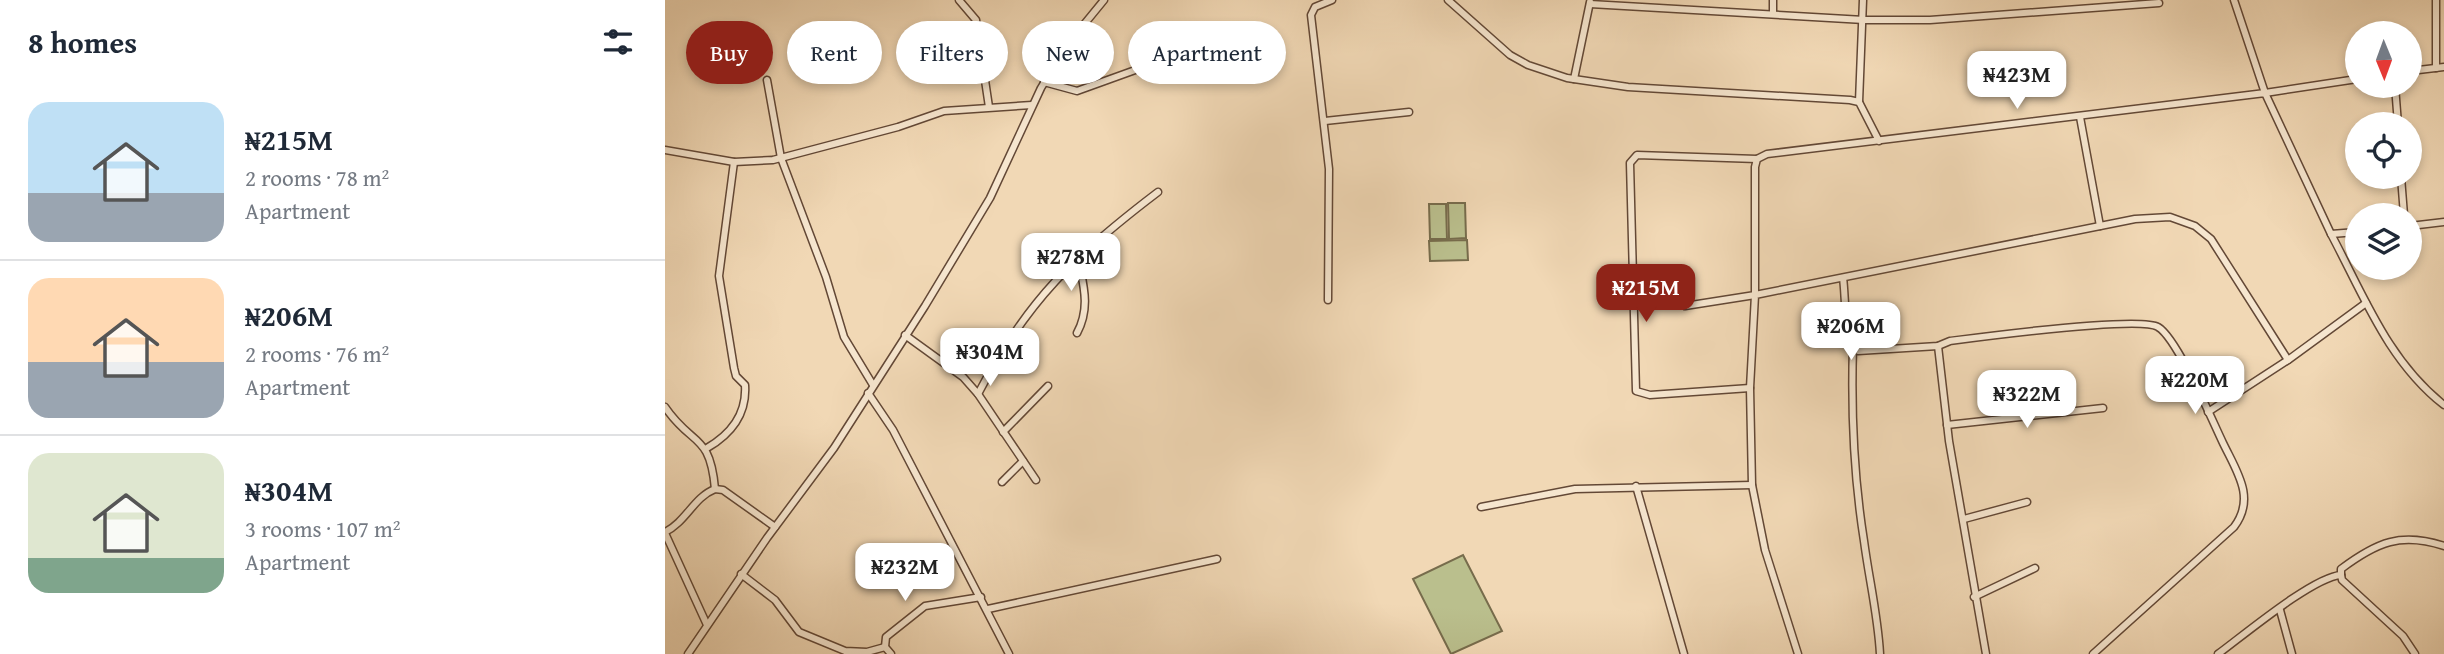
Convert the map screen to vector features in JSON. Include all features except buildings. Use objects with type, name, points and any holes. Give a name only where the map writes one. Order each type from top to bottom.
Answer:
[{"type":"street","points":[[959,0],[976,20],[989,107]]},
{"type":"street","points":[[1087,21],[1104,0]]},
{"type":"street","points":[[1328,300],[1328,169],[1325,121],[1311,15],[1315,7],[1332,0]]},
{"type":"street","points":[[1448,0],[1510,55],[1528,65],[1574,79],[1628,87],[1734,91],[1859,102]]},
{"type":"street","points":[[1773,0],[1773,15]]},
{"type":"street","points":[[1863,0],[1859,102],[1879,141]]},
{"type":"street","points":[[2234,0],[2265,93],[2386,343],[2425,390],[2444,405]]},
{"type":"street","points":[[2422,69],[2440,67],[2437,0]]},
{"type":"street","points":[[1574,79],[1590,2],[1864,20],[2034,14],[2075,4],[2159,3]]},
{"type":"street","points":[[1750,388],[1650,395],[1636,391],[1630,163],[1636,155],[1757,159],[1767,154],[2080,117],[2345,81]]},
{"type":"street","points":[[768,84],[781,159],[826,277],[844,337],[873,386]]},
{"type":"street","points":[[688,654],[741,574],[834,448],[905,335],[990,198],[1043,84]]},
{"type":"street","points":[[1049,84],[1077,91],[1096,84]]},
{"type":"street","points":[[665,150],[734,162],[781,159],[898,127],[944,111],[1032,105]]},
{"type":"street","points":[[1325,121],[1409,112]]},
{"type":"street","points":[[2080,117],[2100,226]]},
{"type":"street","points":[[1757,159],[1755,295],[1750,388],[1752,485],[1765,550],[1798,654]]},
{"type":"street","points":[[707,448],[731,430],[738,419],[745,394],[745,385],[736,376],[734,368],[719,276],[734,162]]},
{"type":"street","points":[[978,394],[1013,331],[1041,295],[1078,257],[1159,192]]},
{"type":"street","points":[[1685,306],[1755,295],[2100,226],[2170,216],[2195,226],[2211,239],[2288,360]]},
{"type":"street","points":[[2422,225],[2444,222]]},
{"type":"street","points":[[2331,234],[2345,233]]},
{"type":"street","points":[[1077,333],[1084,320],[1087,302],[1078,257]]},
{"type":"street","points":[[1843,278],[1853,346],[1856,453],[1863,539],[1880,654]]},
{"type":"street","points":[[2209,412],[2288,360],[2366,303]]},
{"type":"street","points":[[1853,346],[1858,351],[1938,346],[1950,341],[2046,329],[2149,323],[2165,334],[2209,412],[2242,483],[2245,498],[2242,516],[2151,604],[2093,654]]},
{"type":"street","points":[[905,335],[941,359],[978,394],[1036,480]]},
{"type":"street","points":[[1938,346],[1947,425],[1964,519],[1974,597],[1986,654]]},
{"type":"street","points":[[1003,432],[1048,386]]},
{"type":"street","points":[[868,393],[893,430],[1010,654]]},
{"type":"street","points":[[665,407],[674,421],[707,448],[713,464],[715,489]]},
{"type":"street","points":[[1947,425],[2103,408]]},
{"type":"street","points":[[1002,482],[1023,461]]},
{"type":"street","points":[[1481,507],[1563,491],[1636,486],[1752,485]]},
{"type":"street","points":[[1636,486],[1684,654]]},
{"type":"street","points":[[707,625],[665,532],[679,525],[703,496],[715,489],[723,490],[775,527]]},
{"type":"street","points":[[1964,519],[2027,502]]},
{"type":"street","points":[[2415,654],[2403,636],[2342,580],[2341,569],[2357,557],[2396,539],[2418,538],[2444,546]]},
{"type":"street","points":[[988,609],[1217,559]]},
{"type":"street","points":[[1974,597],[2035,568]]},
{"type":"street","points":[[741,574],[775,600],[799,632],[845,651],[867,652],[885,647]]},
{"type":"street","points":[[2218,654],[2326,578],[2341,575]]},
{"type":"street","points":[[891,654],[885,647],[886,637],[925,606],[981,597]]},
{"type":"street","points":[[2280,610],[2292,654]]},
{"type":"green space","points":[[1448,203],[1465,203],[1466,238],[1449,239]]},
{"type":"green space","points":[[1429,204],[1446,204],[1447,239],[1430,239]]},
{"type":"green space","points":[[1467,240],[1468,260],[1430,261],[1429,241]]},
{"type":"green space","points":[[1463,555],[1502,631],[1451,654],[1413,579]]}]
